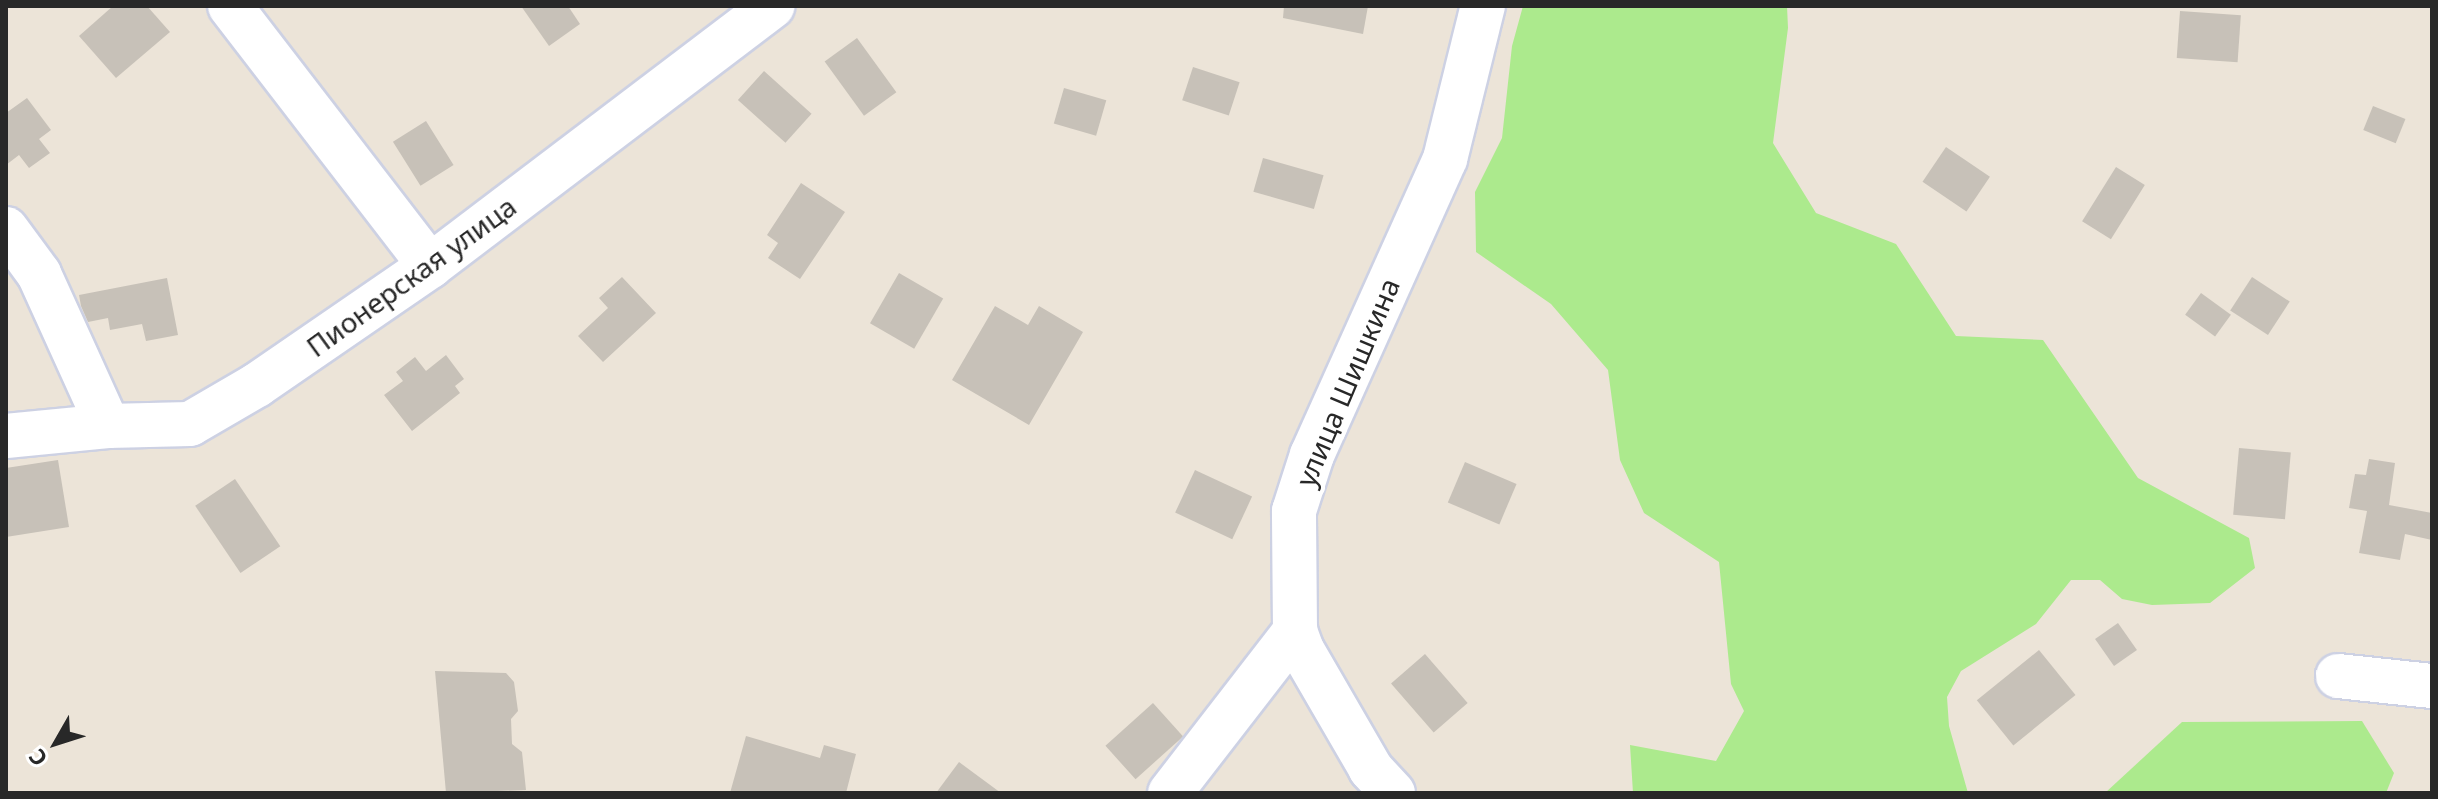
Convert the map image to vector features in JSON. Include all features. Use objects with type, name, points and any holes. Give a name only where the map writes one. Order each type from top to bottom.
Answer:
[{"type":"street","points":[[230,6],[430,266]]},
{"type":"street","name":"Пионерская улица","points":[[6,436],[108,426],[190,424],[257,385],[430,266],[772,6]]},
{"type":"street","name":"улица Шишкина","points":[[1393,793],[1371,769],[1302,650],[1295,631],[1294,511],[1312,455],[1445,159],[1483,6]]},
{"type":"street","points":[[6,229],[39,274],[108,426]]},
{"type":"street","points":[[1170,793],[1295,631]]},
{"type":"street","points":[[2338,676],[2432,686]]},
{"type":"green space","points":[[1523,6],[1787,6],[1788,28],[1773,143],[1816,213],[1896,244],[1956,336],[2043,340],[2138,478],[2249,538],[2255,568],[2210,603],[2152,605],[2122,599],[2100,580],[2071,580],[2036,624],[1961,671],[1947,697],[1949,726],[1968,793],[1633,793],[1630,745],[1716,761],[1744,711],[1731,684],[1719,562],[1644,513],[1620,460],[1608,370],[1551,304],[1476,252],[1475,192],[1502,138],[1512,46]]},
{"type":"green space","points":[[2362,721],[2394,773],[2386,793],[2105,793],[2182,722]]},
{"type":"building","points":[[113,6],[147,6],[170,32],[116,78],[79,36]]},
{"type":"building","points":[[521,6],[568,6],[580,24],[549,46]]},
{"type":"building","points":[[1284,6],[1368,6],[1363,34],[1283,18]]},
{"type":"building","points":[[2180,11],[2241,15],[2238,62],[2177,58]]},
{"type":"building","points":[[857,38],[896,92],[864,116],[825,62]]},
{"type":"building","points":[[1193,67],[1240,82],[1229,115],[1182,100]]},
{"type":"building","points":[[764,71],[812,114],[785,143],[738,100]]},
{"type":"building","points":[[1064,88],[1106,100],[1096,136],[1054,124]]},
{"type":"building","points":[[27,98],[51,130],[39,139],[50,153],[29,168],[19,155],[6,165],[6,113]]},
{"type":"building","points":[[2373,106],[2405,119],[2396,143],[2363,130]]},
{"type":"building","points":[[426,121],[454,165],[420,186],[393,142]]},
{"type":"building","points":[[1946,147],[1990,177],[1966,211],[1923,182]]},
{"type":"building","points":[[1263,158],[1324,175],[1314,209],[1253,192]]},
{"type":"building","points":[[2116,167],[2145,185],[2111,239],[2082,221]]},
{"type":"building","points":[[801,183],[845,212],[800,279],[768,258],[778,243],[767,235]]},
{"type":"building","points":[[899,273],[943,298],[914,349],[870,323]]},
{"type":"building","points":[[622,277],[656,313],[603,362],[578,336],[608,308],[599,298]]},
{"type":"building","points":[[2252,277],[2290,302],[2268,335],[2230,311]]},
{"type":"building","points":[[167,278],[178,335],[146,341],[142,324],[110,330],[108,318],[88,322],[81,306],[79,295]]},
{"type":"building","points":[[2201,293],[2231,315],[2215,337],[2185,315]]},
{"type":"building","points":[[995,306],[1028,325],[1039,306],[1083,332],[1029,425],[952,380]]},
{"type":"building","points":[[446,355],[464,379],[455,386],[460,393],[412,431],[384,395],[403,381],[396,372],[415,357],[426,371]]},
{"type":"building","points":[[2239,448],[2291,453],[2285,519],[2233,515]]},
{"type":"building","points":[[2369,459],[2395,463],[2389,505],[2432,513],[2432,540],[2405,534],[2400,560],[2359,553],[2367,511],[2349,508],[2355,474],[2366,475]]},
{"type":"building","points":[[58,460],[69,527],[6,537],[6,468]]},
{"type":"building","points":[[1465,462],[1517,484],[1499,524],[1448,503]]},
{"type":"building","points":[[1195,470],[1252,497],[1232,539],[1175,513]]},
{"type":"building","points":[[235,479],[280,546],[241,573],[195,506]]},
{"type":"building","points":[[2118,623],[2137,650],[2114,666],[2095,639]]},
{"type":"building","points":[[2039,650],[2076,695],[2013,745],[1977,700]]},
{"type":"building","points":[[1425,654],[1468,703],[1434,733],[1391,684]]},
{"type":"building","points":[[435,671],[506,673],[514,682],[518,711],[511,719],[512,744],[522,752],[526,790],[446,793]]},
{"type":"building","points":[[1153,703],[1183,736],[1136,779],[1105,746]]},
{"type":"building","points":[[746,736],[820,758],[824,745],[856,754],[846,793],[730,793]]},
{"type":"building","points":[[959,762],[1001,793],[936,793]]}]
